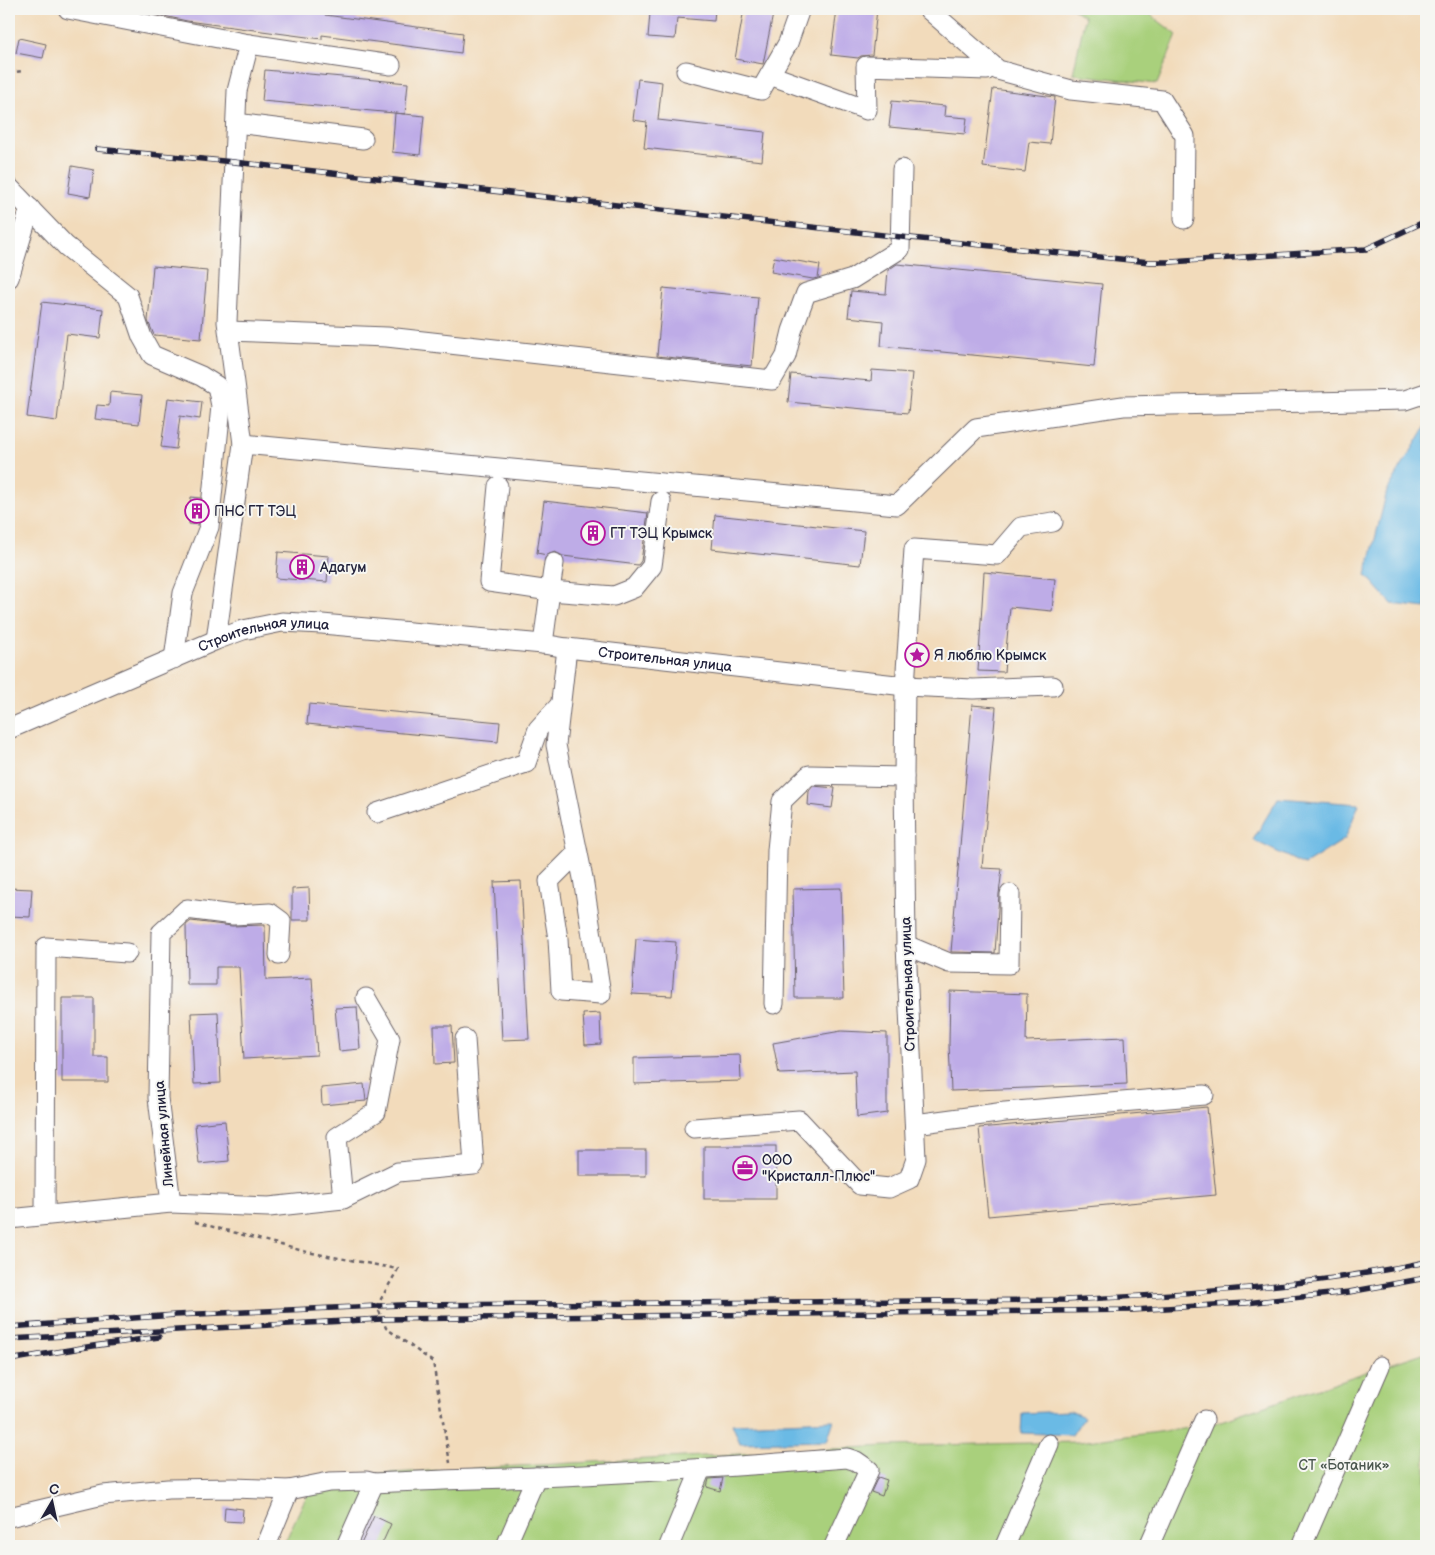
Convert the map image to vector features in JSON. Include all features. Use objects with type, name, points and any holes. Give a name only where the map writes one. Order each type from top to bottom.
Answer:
[{"type":"street","points":[[68,9],[248,44],[391,65]]},
{"type":"street","points":[[686,71],[761,90],[788,43],[800,9]]},
{"type":"street","points":[[928,9],[998,70],[1071,90],[1162,100],[1185,136],[1184,219]]},
{"type":"street","points":[[216,640],[243,444],[227,322],[237,91],[248,44]]},
{"type":"street","points":[[770,75],[867,110],[866,66],[987,70],[992,65]]},
{"type":"street","points":[[236,123],[363,140]]},
{"type":"street","points":[[229,331],[387,337],[772,380],[786,356],[792,331],[806,293],[852,279],[900,249],[902,169]]},
{"type":"street","points":[[9,187],[66,246],[128,296],[142,337],[152,355],[201,376],[217,386],[221,406],[209,527],[182,593],[174,659]]},
{"type":"street","points":[[9,278],[30,208]]},
{"type":"street","points":[[243,444],[897,505],[976,428],[1123,406],[1405,400],[1426,393]]},
{"type":"street","points":[[498,486],[489,582],[550,591],[614,596],[634,588],[652,566],[661,501]]},
{"type":"street","points":[[1052,686],[970,689],[905,686],[914,549],[997,555],[1021,527],[1053,522]]},
{"type":"street","points":[[543,644],[554,562]]},
{"type":"street","name":"Строительная улица","points":[[9,729],[216,640],[243,630],[282,622],[543,644],[905,686],[906,946],[916,1159],[909,1179],[889,1188],[860,1185],[799,1120],[694,1128]]},
{"type":"street","points":[[567,648],[556,745],[578,852],[583,878],[601,994],[561,991],[558,939],[550,882],[578,852]]},
{"type":"street","points":[[377,813],[526,763],[538,729],[560,706]]},
{"type":"street","points":[[774,1004],[777,850],[782,801],[809,775],[904,777]]},
{"type":"street","points":[[906,946],[949,963],[1009,964],[1010,894]]},
{"type":"street","name":"Линейная улица","points":[[9,1219],[171,1204],[158,1098],[160,933],[187,909],[233,915],[270,913],[281,921],[279,955]]},
{"type":"street","points":[[45,1215],[46,947],[127,953]]},
{"type":"street","points":[[343,1200],[337,1137],[376,1112],[390,1039],[366,998]]},
{"type":"street","points":[[171,1204],[269,1207],[343,1200],[398,1172],[474,1165],[465,1039]]},
{"type":"street","points":[[914,1124],[1005,1112],[1204,1095]]},
{"type":"street","points":[[1302,1546],[1380,1366]]},
{"type":"street","points":[[1149,1546],[1204,1420]]},
{"type":"street","points":[[1005,1546],[1049,1444]]},
{"type":"street","points":[[9,1517],[103,1495],[168,1489],[233,1488],[289,1490],[329,1482],[366,1481],[374,1483],[536,1477],[700,1469],[847,1458],[856,1461],[869,1470],[834,1546]]},
{"type":"street","points":[[669,1546],[700,1469]]},
{"type":"street","points":[[506,1546],[536,1477]]},
{"type":"street","points":[[346,1546],[374,1483]]},
{"type":"street","points":[[266,1546],[289,1490]]},
{"type":"path","points":[[9,73],[22,71]]},
{"type":"path","points":[[190,1221],[308,1252],[398,1269],[377,1306],[386,1328],[433,1362],[453,1479]]},
{"type":"green space","points":[[1073,9],[1143,9],[1177,35],[1157,84],[1073,74],[1085,17]]},
{"type":"green space","name":"СТ «Ботаник»","points":[[1426,1352],[1426,1546],[283,1546],[303,1503],[318,1477],[887,1446],[1079,1442],[1206,1426]]},
{"type":"water","points":[[1426,426],[1426,608],[1392,604],[1366,575],[1387,491]]},
{"type":"water","points":[[1278,798],[1359,804],[1345,839],[1304,865],[1253,840]]},
{"type":"water","points":[[1070,1411],[1084,1417],[1072,1435],[1021,1433],[1022,1413]]},
{"type":"water","points":[[834,1420],[827,1441],[740,1443],[732,1424]]},
{"type":"building","points":[[155,9],[326,9],[325,15],[463,33],[461,53],[322,35],[322,39],[187,21],[155,14]]},
{"type":"building","points":[[675,9],[715,9],[714,21],[677,18],[675,39],[648,37],[650,13],[674,15]]},
{"type":"building","points":[[744,9],[774,9],[763,64],[735,59]]},
{"type":"building","points":[[837,9],[877,9],[872,55],[858,58],[831,55]]},
{"type":"building","points":[[19,38],[46,44],[43,58],[16,53]]},
{"type":"building","points":[[265,70],[408,83],[405,114],[262,101]]},
{"type":"building","points":[[638,79],[662,82],[658,120],[765,132],[762,161],[644,148],[647,122],[633,120]]},
{"type":"building","points":[[993,89],[1055,97],[1050,144],[1029,142],[1025,172],[983,167]]},
{"type":"building","points":[[892,101],[945,106],[944,116],[967,118],[965,134],[889,127]]},
{"type":"building","points":[[395,113],[424,116],[420,155],[392,152]]},
{"type":"building","points":[[72,166],[94,170],[90,197],[68,193]]},
{"type":"building","points":[[774,257],[820,265],[818,278],[813,279],[771,272]]},
{"type":"building","points":[[897,264],[1102,284],[1094,367],[881,346],[883,321],[848,317],[851,291],[886,294],[888,270]]},
{"type":"building","points":[[153,266],[207,271],[201,339],[154,335],[148,321]]},
{"type":"building","points":[[663,288],[758,297],[752,366],[657,356]]},
{"type":"building","points":[[42,302],[103,309],[100,338],[67,334],[57,421],[27,417]]},
{"type":"building","points":[[872,370],[912,373],[908,413],[788,402],[791,374],[871,381]]},
{"type":"building","points":[[110,392],[142,395],[139,424],[95,419],[97,405],[109,406]]},
{"type":"building","points":[[168,398],[202,402],[200,419],[180,416],[176,449],[161,447]]},
{"type":"building","name":"ПНС ГТ ТЭЦ","points":[[191,497],[201,498],[198,525],[189,524]]},
{"type":"building","name":"ГТ ТЭЦ Крымск","points":[[544,501],[648,513],[641,561],[638,565],[563,556],[555,552],[547,555],[537,553]]},
{"type":"building","points":[[715,515],[864,531],[860,565],[712,549]]},
{"type":"building","name":"Адагум","points":[[278,552],[329,556],[327,582],[276,578]]},
{"type":"building","points":[[984,572],[1055,579],[1052,611],[1010,607],[1004,672],[978,671]]},
{"type":"building","points":[[309,704],[500,722],[498,742],[307,724]]},
{"type":"building","points":[[972,705],[996,707],[982,868],[1002,869],[995,953],[951,952]]},
{"type":"building","points":[[813,786],[835,788],[832,808],[808,805],[809,791]]},
{"type":"building","points":[[521,881],[529,1039],[502,1040],[494,882]]},
{"type":"building","points":[[9,888],[32,889],[30,917],[9,916]]},
{"type":"building","points":[[309,888],[310,920],[292,920],[292,889]]},
{"type":"building","points":[[841,888],[844,998],[795,998],[793,889]]},
{"type":"building","points":[[191,921],[232,926],[265,925],[266,980],[312,978],[317,1055],[244,1059],[239,967],[216,967],[216,985],[187,985],[186,925]]},
{"type":"building","points":[[636,939],[676,942],[672,996],[632,994]]},
{"type":"building","points":[[950,991],[1027,994],[1026,1041],[1125,1037],[1127,1084],[951,1091],[949,1044]]},
{"type":"building","points":[[62,998],[94,998],[94,1057],[108,1057],[108,1082],[62,1082]]},
{"type":"building","points":[[357,1007],[360,1049],[339,1051],[335,1008]]},
{"type":"building","points":[[218,1012],[221,1083],[194,1084],[191,1013]]},
{"type":"building","points":[[600,1013],[601,1044],[585,1045],[583,1014]]},
{"type":"building","points":[[434,1026],[452,1026],[454,1063],[435,1064]]},
{"type":"building","points":[[841,1031],[887,1033],[887,1113],[857,1117],[855,1071],[779,1074],[773,1043]]},
{"type":"building","points":[[740,1055],[741,1081],[634,1084],[634,1058]]},
{"type":"building","points":[[364,1084],[366,1101],[322,1105],[321,1088]]},
{"type":"building","points":[[1207,1107],[1216,1195],[988,1216],[979,1128]]},
{"type":"building","points":[[225,1121],[229,1161],[199,1164],[195,1124]]},
{"type":"building","points":[[704,1146],[776,1146],[776,1199],[704,1199]]},
{"type":"building","points":[[579,1150],[646,1150],[646,1176],[579,1176]]},
{"type":"building","points":[[878,1477],[887,1480],[882,1496],[871,1492]]},
{"type":"building","points":[[723,1478],[720,1491],[707,1487],[709,1479]]},
{"type":"building","points":[[225,1507],[243,1509],[242,1522],[224,1521]]},
{"type":"building","points":[[374,1516],[391,1524],[381,1546],[360,1546]]},
{"type":"railway","points":[[97,149],[234,162],[901,237],[1150,262],[1366,249],[1426,221]]},
{"type":"railway","points":[[9,1327],[175,1315],[401,1305],[1066,1300],[1247,1288],[1337,1278],[1426,1262]]},
{"type":"railway","points":[[9,1339],[382,1319],[1134,1310],[1246,1303],[1349,1292],[1426,1278]]},
{"type":"railway","points":[[9,1360],[159,1337]]},
{"type":"place","name":"ПНС ГТ ТЭЦ","points":[[197,511]]},
{"type":"place","name":"ГТ ТЭЦ Крымск","points":[[593,533]]},
{"type":"place","name":"Адагум","points":[[302,567]]},
{"type":"place","name":"Я люблю Крымск","points":[[917,655]]},
{"type":"place","name":"ООО \"Кристалл-Плюс\"","points":[[745,1168]]}]
